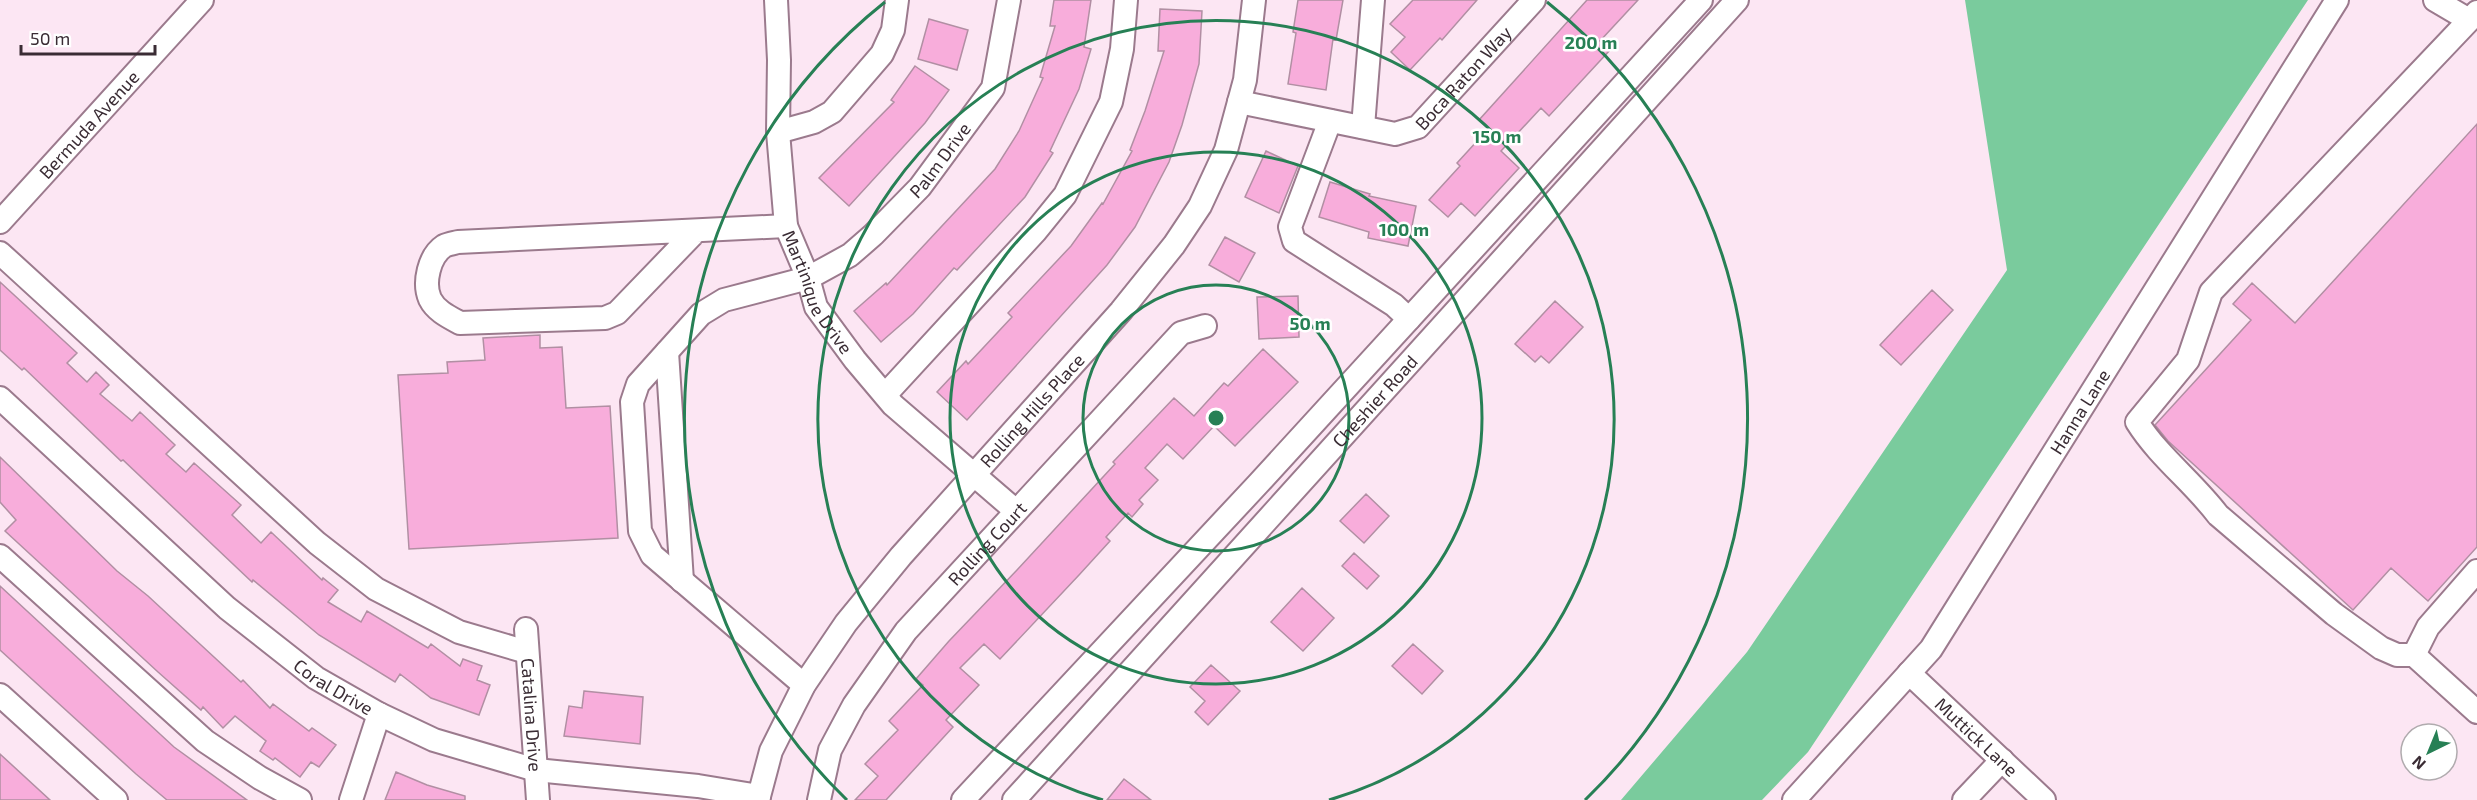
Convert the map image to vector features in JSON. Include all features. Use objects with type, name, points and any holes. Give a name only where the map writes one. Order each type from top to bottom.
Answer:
[{"type":"street","name":"Bermuda Avenue","points":[[0,222],[202,0]]},
{"type":"street","name":"Martinique Drive","points":[[776,0],[779,60],[778,132],[786,226],[808,278],[816,307],[855,360],[885,395],[1016,512]]},
{"type":"street","points":[[778,132],[814,122],[832,112],[882,54],[893,30],[897,0]]},
{"type":"street","name":"Palm Drive","points":[[804,685],[652,555],[640,531],[632,402],[638,384],[701,314],[724,300],[808,278],[850,255],[873,236],[920,187],[993,88],[1009,0]]},
{"type":"street","points":[[885,395],[1035,232],[1065,195],[1111,102],[1122,49],[1126,0]]},
{"type":"street","name":"Rolling Hills Place","points":[[758,798],[771,751],[804,685],[846,623],[901,556],[1121,311],[1174,245],[1200,206],[1226,150],[1245,80],[1254,0]]},
{"type":"street","points":[[1363,127],[1373,0]]},
{"type":"street","name":"Boca Raton Way","points":[[1239,102],[1395,134],[1418,127],[1534,0]]},
{"type":"street","points":[[963,800],[1701,0]]},
{"type":"street","name":"Cheshier Road","points":[[1014,800],[1737,0]]},
{"type":"street","name":"Hanna Lane","points":[[1794,800],[1931,650],[2337,0]]},
{"type":"street","points":[[2435,0],[2473,16],[2211,292],[2188,360],[2137,422],[2151,444],[2203,496],[2218,515],[2334,614],[2381,648],[2397,655],[2414,655],[2477,712]]},
{"type":"street","points":[[1330,121],[1290,227],[1294,241],[1394,305],[1409,319]]},
{"type":"street","points":[[696,231],[617,313],[605,318],[460,323],[442,313],[430,299],[426,280],[432,262],[444,246],[458,242],[786,226]]},
{"type":"street","points":[[0,253],[317,543],[376,589],[459,632],[527,652]]},
{"type":"street","name":"Rolling Court","points":[[819,800],[830,750],[854,705],[906,631],[1181,333],[1205,326]]},
{"type":"street","points":[[667,352],[682,581]]},
{"type":"street","name":"Coral Drive","points":[[0,398],[227,608],[316,678],[379,714],[434,740],[536,770],[698,786],[758,798]]},
{"type":"street","points":[[0,556],[205,741],[300,800]]},
{"type":"street","points":[[2414,655],[2428,627],[2477,571]]},
{"type":"street","name":"Catalina Drive","points":[[526,629],[538,800]]},
{"type":"street","name":"Muttick Lane","points":[[1910,673],[2044,800]]},
{"type":"street","points":[[0,695],[116,800]]},
{"type":"street","points":[[351,800],[379,714]]},
{"type":"street","points":[[1964,800],[2001,760]]},
{"type":"green space","points":[[1965,0],[2308,0],[1808,752],[1762,800],[1621,800],[1747,652],[2007,270]]},
{"type":"building","points":[[1054,0],[1091,0],[1084,47],[1091,49],[1079,89],[1050,151],[1053,153],[1025,197],[957,270],[954,268],[913,314],[881,342],[854,311],[886,283],[887,285],[995,169],[1019,131],[1043,78],[1040,77],[1055,26],[1050,26]]},
{"type":"building","points":[[1298,0],[1343,0],[1336,40],[1333,39],[1326,90],[1288,84],[1296,33],[1293,32]]},
{"type":"building","points":[[1413,0],[1477,0],[1442,40],[1440,38],[1410,70],[1391,52],[1405,37],[1390,24]]},
{"type":"building","points":[[1587,0],[1638,0],[1600,41],[1610,50],[1549,116],[1541,108],[1501,151],[1519,168],[1475,216],[1461,203],[1448,217],[1429,200],[1460,166],[1457,163],[1489,128],[1479,120]]},
{"type":"building","points":[[1160,9],[1202,11],[1199,64],[1169,162],[1135,227],[1107,265],[967,420],[937,392],[966,361],[968,364],[1012,317],[1008,313],[1071,246],[1103,204],[1132,151],[1130,150],[1164,51],[1158,51]]},
{"type":"building","points":[[929,19],[968,30],[957,70],[918,59]]},
{"type":"building","points":[[915,66],[949,90],[925,123],[849,206],[819,178],[894,102],[891,100]]},
{"type":"building","points":[[2477,124],[2477,547],[2428,601],[2391,568],[2353,610],[2168,441],[2155,425],[2251,320],[2233,304],[2252,283],[2295,323]]},
{"type":"building","points":[[1266,151],[1298,166],[1279,213],[1245,197]]},
{"type":"building","points":[[1330,182],[1370,194],[1369,196],[1416,206],[1408,246],[1368,238],[1369,232],[1319,217]]},
{"type":"building","points":[[1225,237],[1255,253],[1239,282],[1209,265]]},
{"type":"building","points":[[0,282],[77,353],[67,363],[87,382],[96,372],[109,385],[100,394],[132,421],[140,412],[175,445],[166,454],[186,472],[194,463],[241,505],[232,515],[261,543],[271,532],[322,580],[323,578],[338,590],[328,602],[361,622],[367,611],[428,648],[431,644],[460,666],[463,659],[482,666],[477,680],[490,685],[479,715],[431,698],[400,674],[395,682],[319,635],[253,580],[252,582],[24,368],[22,370],[0,350]]},
{"type":"building","points":[[1932,290],[1953,310],[1901,365],[1880,345]]},
{"type":"building","points":[[1298,296],[1299,337],[1259,339],[1257,297]]},
{"type":"building","points":[[1555,301],[1583,327],[1549,363],[1541,356],[1535,362],[1515,344]]},
{"type":"building","points":[[540,335],[540,348],[562,347],[566,408],[610,406],[618,538],[409,549],[398,375],[448,373],[447,362],[485,360],[483,338]]},
{"type":"building","points":[[1263,349],[1298,382],[1235,446],[1214,426],[1183,459],[1167,444],[1145,468],[1158,480],[1139,500],[1143,504],[1132,517],[1128,513],[1106,537],[1110,541],[1079,575],[1000,659],[984,644],[960,668],[979,685],[946,720],[953,727],[886,800],[855,800],[878,776],[865,764],[898,730],[889,721],[923,685],[916,679],[949,641],[1174,398],[1194,416],[1224,383],[1228,386]]},
{"type":"building","points":[[0,457],[117,571],[148,596],[241,682],[243,680],[270,708],[273,704],[309,731],[312,728],[336,745],[319,767],[311,762],[300,777],[275,758],[273,760],[260,751],[266,741],[235,716],[223,728],[203,707],[201,710],[158,672],[5,531],[16,520],[0,502]]},
{"type":"building","points":[[1366,494],[1389,516],[1364,543],[1340,521]]},
{"type":"building","points":[[1354,553],[1379,576],[1367,589],[1342,566]]},
{"type":"building","points":[[0,586],[174,747],[247,800],[167,800],[136,774],[0,650]]},
{"type":"building","points":[[1302,588],[1334,618],[1303,651],[1271,622]]},
{"type":"building","points":[[1413,644],[1443,671],[1422,694],[1392,666]]},
{"type":"building","points":[[1211,665],[1240,691],[1208,725],[1195,712],[1205,701],[1190,687]]},
{"type":"building","points":[[584,691],[643,697],[640,744],[564,736],[569,706],[582,708]]},
{"type":"building","points":[[0,754],[50,800],[0,800]]},
{"type":"building","points":[[396,772],[427,785],[465,796],[465,800],[385,800]]},
{"type":"building","points":[[1124,779],[1151,800],[1107,800]]}]
